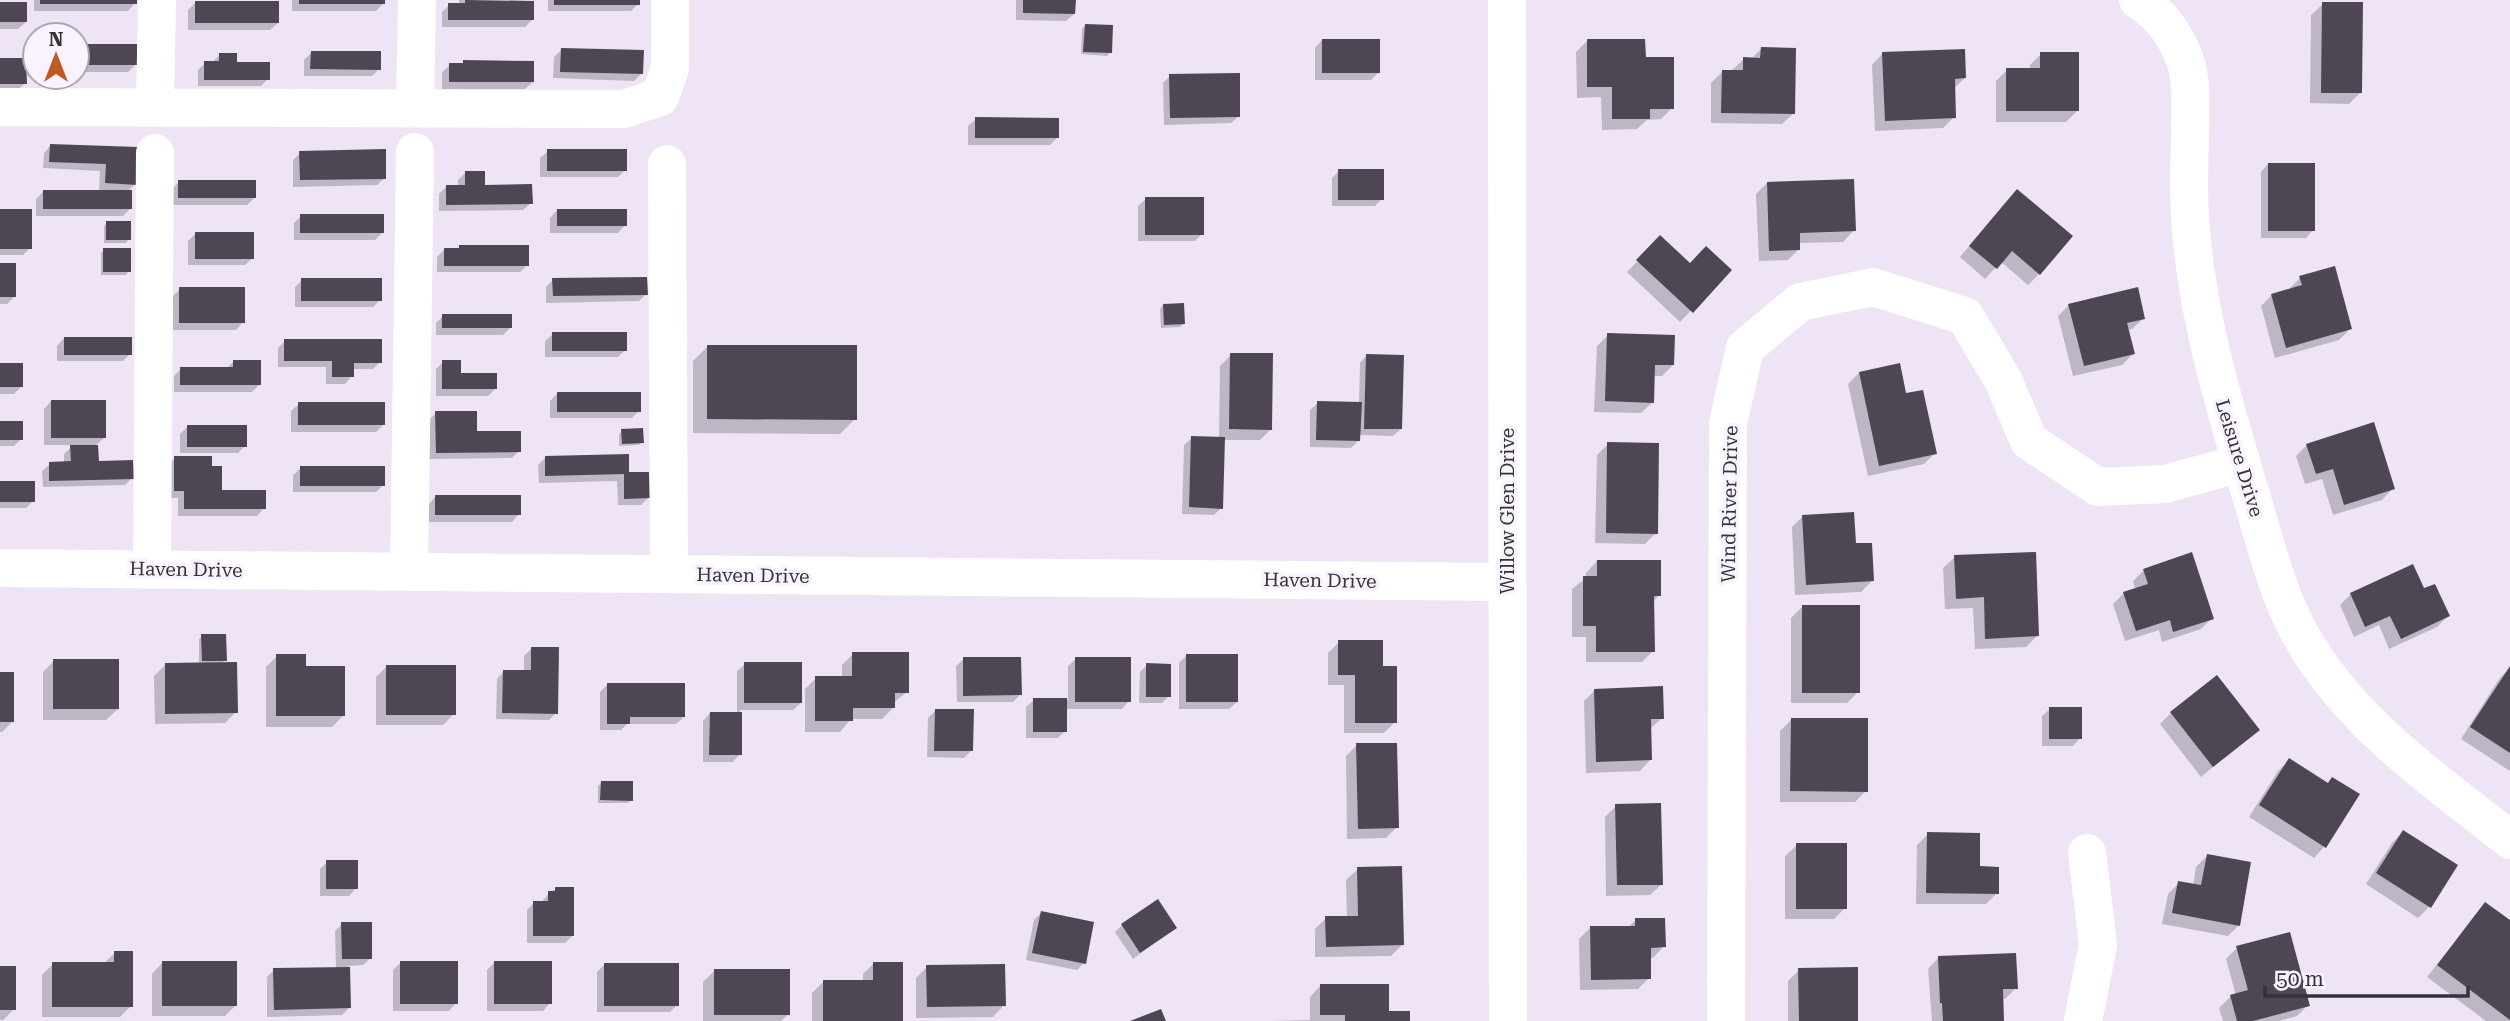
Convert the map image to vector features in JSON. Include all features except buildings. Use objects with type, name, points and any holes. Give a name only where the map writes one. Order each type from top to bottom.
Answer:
[{"type":"street","points":[[156,107],[157,0]]},
{"type":"street","points":[[415,107],[416,0]]},
{"type":"street","points":[[0,107],[624,108],[660,97],[670,68],[670,0]]},
{"type":"street","name":"Willow Glen Drive","points":[[1507,0],[1508,1021]]},
{"type":"street","name":"Leisure Drive","points":[[2138,0],[2151,8],[2174,34],[2187,68],[2190,107],[2189,193],[2198,289],[2220,389],[2275,574],[2290,615],[2311,654],[2338,691],[2371,725],[2510,840]]},
{"type":"street","points":[[409,572],[415,152]]},
{"type":"street","points":[[152,569],[155,153]]},
{"type":"street","points":[[667,164],[669,574]]},
{"type":"street","name":"Wind River Drive","points":[[1726,1021],[1728,423],[1745,348],[1800,302],[1873,288],[1965,316],[2003,380],[2029,441],[2098,487],[2165,484],[2242,463]]},
{"type":"street","name":"Haven Drive","points":[[0,568],[1507,582]]},
{"type":"street","points":[[2083,1021],[2098,945],[2087,853]]}]
